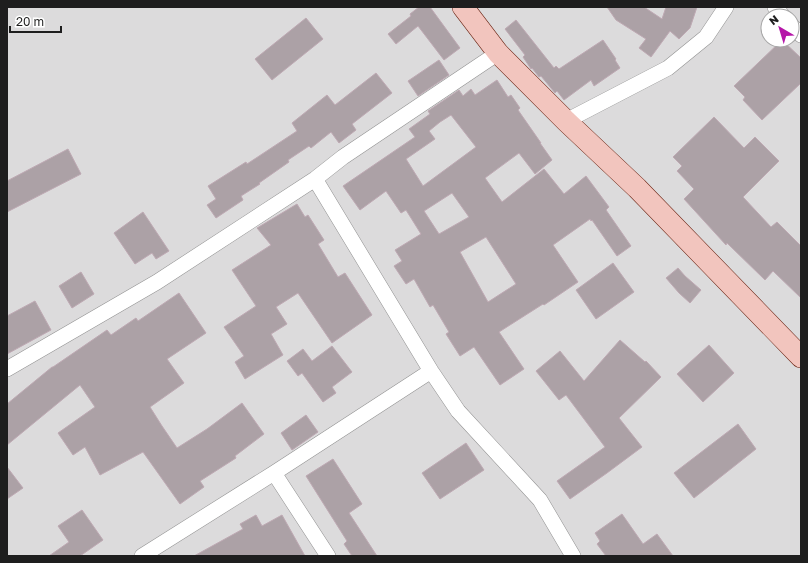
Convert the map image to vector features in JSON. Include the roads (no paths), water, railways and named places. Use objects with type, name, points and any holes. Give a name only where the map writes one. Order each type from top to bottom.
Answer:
[{"type":"street","points":[[464,7],[498,54],[566,121],[638,188],[801,357]]},
{"type":"street","points":[[566,121],[668,68],[706,36],[726,7]]},
{"type":"street","points":[[7,369],[157,282],[315,179],[343,157],[498,54]]},
{"type":"street","points":[[315,179],[431,371],[458,411],[540,500],[573,556]]},
{"type":"street","points":[[142,556],[274,473],[431,371]]},
{"type":"street","points":[[274,473],[328,556]]}]
